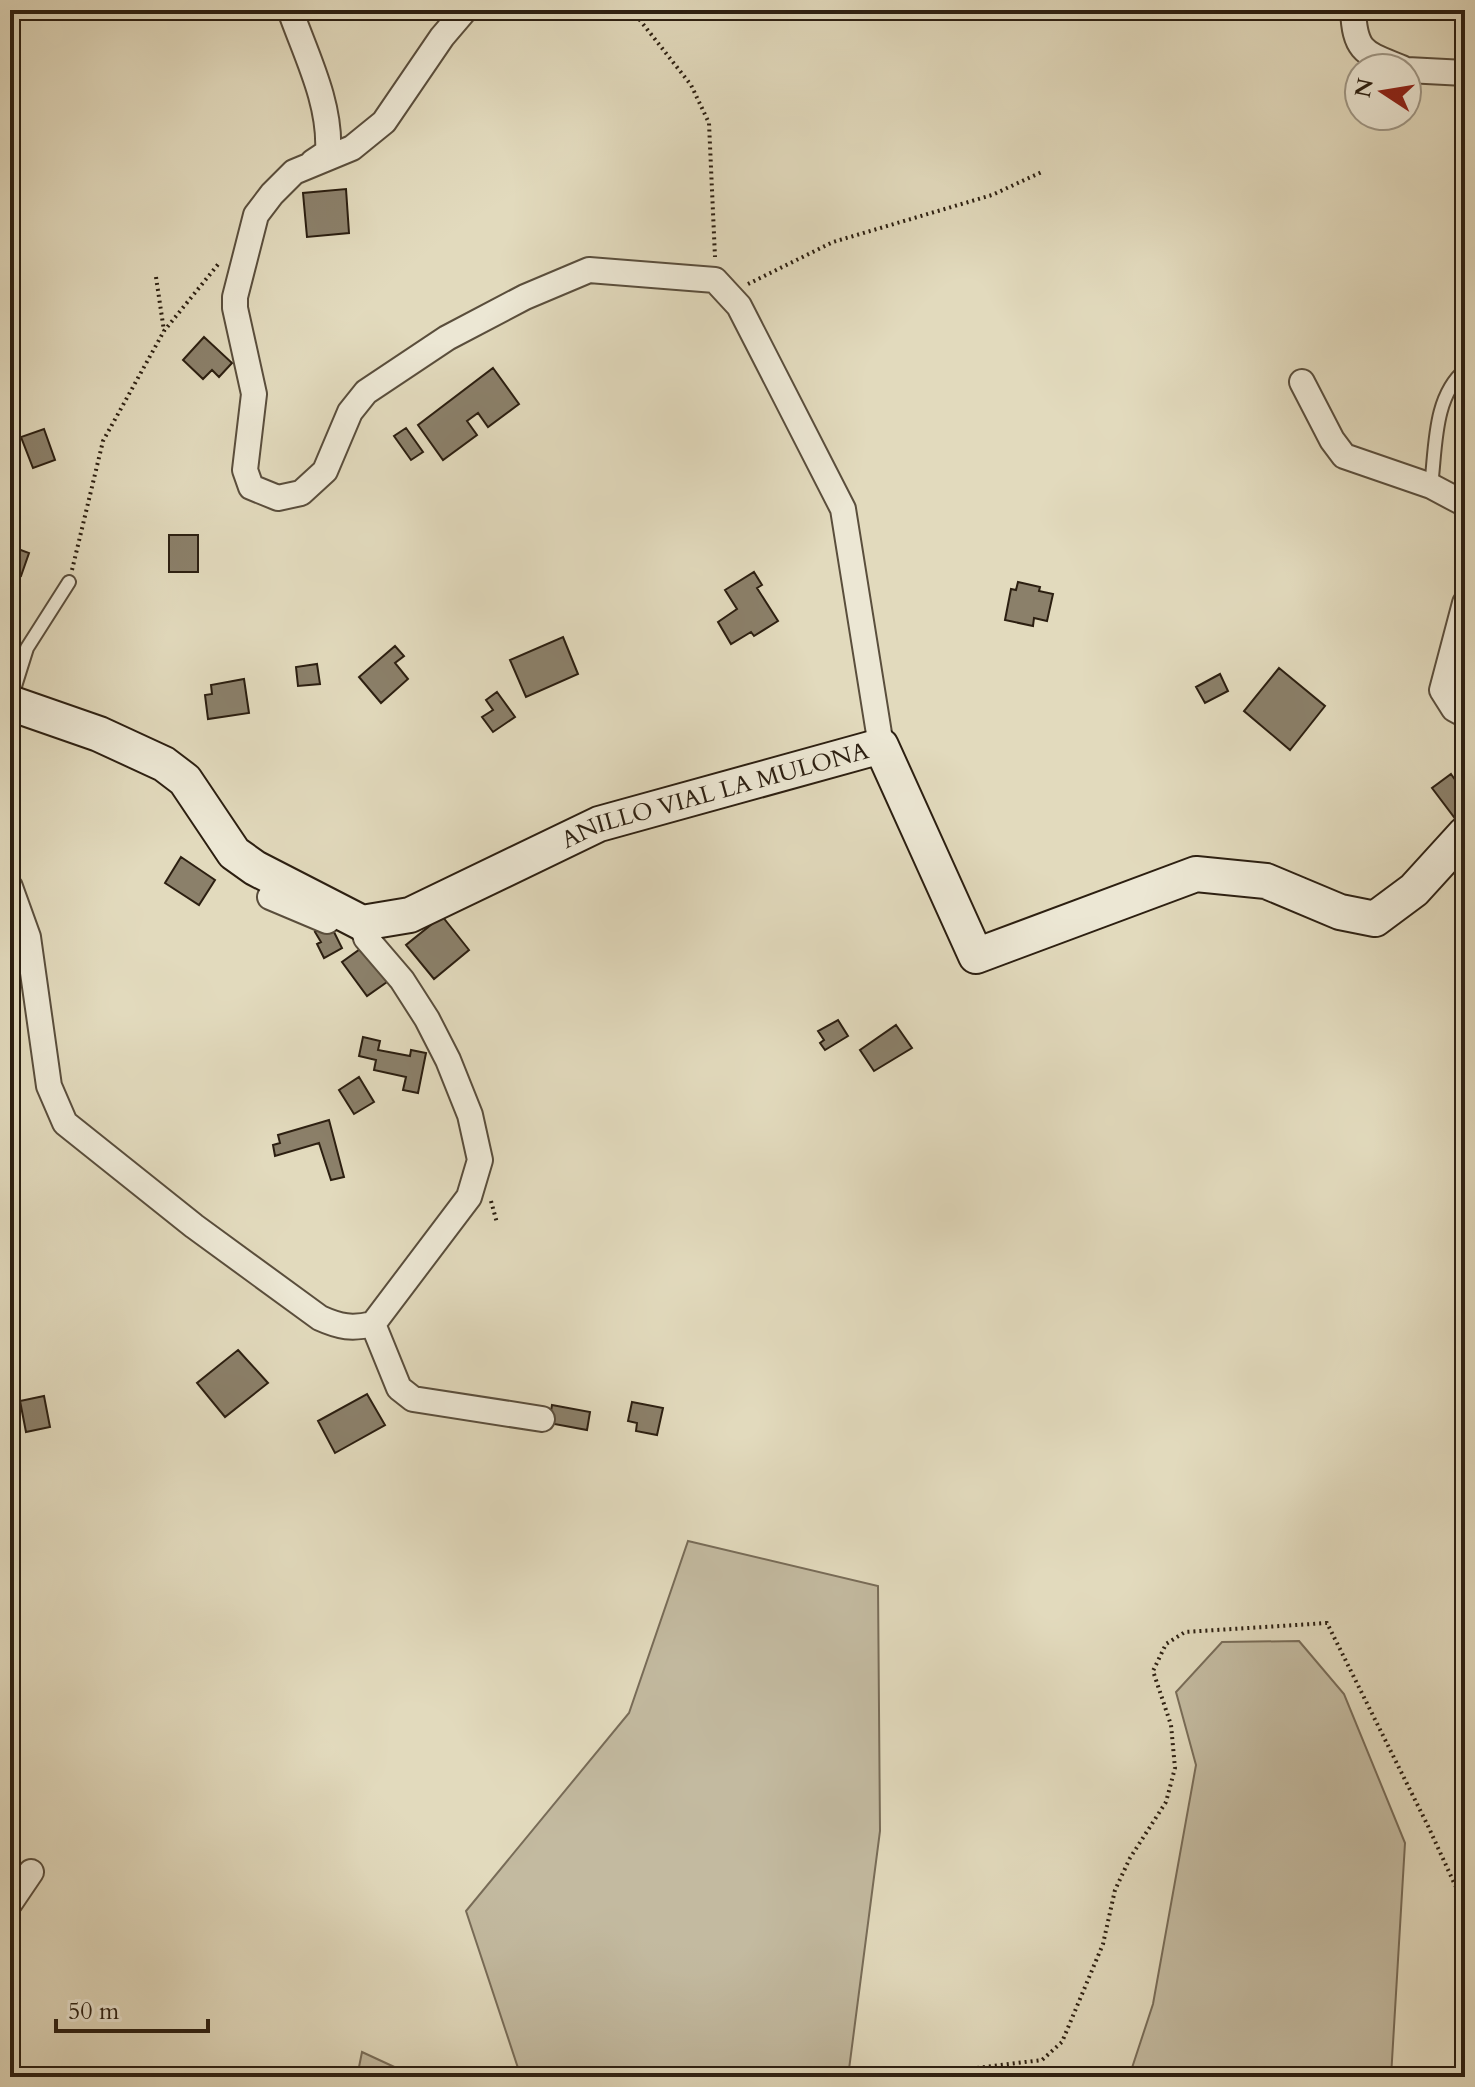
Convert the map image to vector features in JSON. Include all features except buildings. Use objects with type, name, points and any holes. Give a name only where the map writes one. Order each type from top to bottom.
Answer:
[{"type":"street","points":[[290,10],[323,101],[329,137],[328,152],[310,164]]},
{"type":"street","points":[[465,10],[442,37],[384,122],[352,148],[294,172],[256,215],[235,297],[254,394],[245,470],[251,487],[269,496],[291,497],[301,493],[325,471],[350,412],[366,392],[447,338],[525,297],[589,270],[721,287],[739,306],[843,509],[881,746]]},
{"type":"street","points":[[1353,10],[1354,35],[1365,52]]},
{"type":"street","points":[[1423,70],[1465,73]]},
{"type":"street","points":[[1302,382],[1332,440],[1344,456],[1431,486],[1465,504]]},
{"type":"street","points":[[1465,603],[1442,690],[1454,709],[1465,715]]},
{"type":"street","points":[[10,702],[99,734],[164,764],[185,780],[234,853],[364,930],[427,1019],[448,1060],[470,1115],[480,1160],[469,1197],[373,1324],[341,1328],[320,1318],[194,1226],[65,1123],[49,1086],[28,937],[10,887]]},
{"type":"street","name":"ANILLO VIAL LA MULONA","points":[[364,930],[410,915],[599,824],[881,746],[976,956],[1196,874],[1266,881],[1340,912],[1375,919],[1414,890],[1465,834]]},
{"type":"street","points":[[270,897],[364,930]]},
{"type":"street","points":[[373,1324],[399,1388],[413,1399],[542,1419]]},
{"type":"street","points":[[10,1903],[31,1872]]},
{"type":"lane","points":[[1431,486],[1444,398],[1452,381],[1465,370]]},
{"type":"lane","points":[[10,702],[27,648],[69,582]]},
{"type":"path","points":[[632,10],[691,85],[709,123],[721,287],[833,242],[992,195],[1044,171]]},
{"type":"path","points":[[69,582],[103,441],[164,331],[221,260]]},
{"type":"path","points":[[156,277],[164,331]]},
{"type":"path","points":[[924,2077],[1042,2060],[1062,2042],[1103,1944],[1115,1890],[1130,1858],[1166,1802],[1175,1768],[1171,1725],[1153,1671],[1166,1644],[1185,1632],[1327,1623],[1465,1901]]},
{"type":"shaded area","points":[[688,1541],[878,1586],[880,1831],[848,2077],[521,2077],[466,1911],[629,1713]]},
{"type":"shaded area","points":[[1299,1641],[1344,1694],[1405,1843],[1391,2077],[1129,2077],[1153,2004],[1196,1765],[1176,1692],[1222,1642]]},
{"type":"shaded area","points":[[362,2052],[416,2077],[357,2077]]}]
